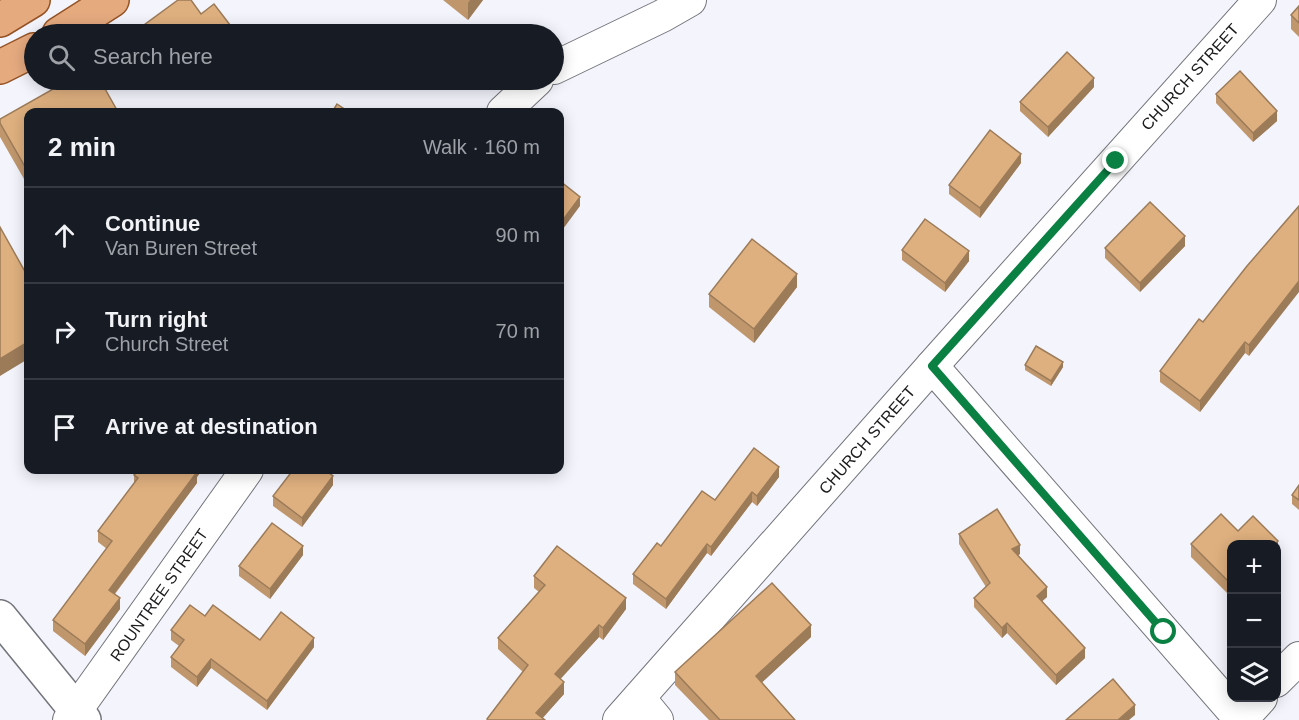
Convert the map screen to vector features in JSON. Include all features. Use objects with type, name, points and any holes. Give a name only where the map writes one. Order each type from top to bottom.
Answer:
[{"type":"main road","points":[[0,20],[33,0]]},
{"type":"main road","points":[[75,24],[112,0]]},
{"type":"main road","points":[[0,67],[24,55]]},
{"type":"street","points":[[564,63],[690,0]]},
{"type":"street","name":"CHURCH STREET","points":[[638,713],[932,366],[1260,0]]},
{"type":"street","points":[[507,108],[526,90]]},
{"type":"street","points":[[932,366],[1241,720],[1257,702]]},
{"type":"street","name":"ROUNTREE STREET","points":[[77,717],[244,474]]},
{"type":"street","points":[[0,617],[77,717]]},
{"type":"street","points":[[1281,676],[1299,658]]},
{"type":"building","points":[[178,0],[191,0],[201,14],[214,4],[229,24],[145,24]]},
{"type":"building","points":[[1299,6],[1299,23],[1291,15]]},
{"type":"building","points":[[1067,52],[1094,78],[1048,127],[1020,102]]},
{"type":"building","points":[[1240,71],[1277,111],[1253,133],[1216,94]]},
{"type":"building","points":[[51,90],[106,90],[116,108],[24,108],[24,165],[0,123],[0,119]]},
{"type":"building","points":[[990,130],[1021,154],[980,208],[949,185]]},
{"type":"building","points":[[564,184],[580,197],[564,219]]},
{"type":"building","points":[[1150,202],[1185,236],[1140,283],[1105,248]]},
{"type":"building","points":[[1299,206],[1299,281],[1249,345],[1245,342],[1200,401],[1160,371],[1199,319],[1203,322],[1247,266]]},
{"type":"building","points":[[925,219],[969,251],[945,283],[902,250]]},
{"type":"building","points":[[0,227],[24,270],[24,344],[0,359]]},
{"type":"building","points":[[752,239],[797,274],[754,329],[709,294]]},
{"type":"building","points":[[1036,346],[1063,362],[1051,381],[1025,365]]},
{"type":"building","points":[[754,448],[779,467],[757,496],[752,492],[711,547],[707,544],[666,599],[633,574],[657,543],[661,546],[702,491],[715,500]]},
{"type":"building","points":[[196,474],[109,590],[120,598],[85,644],[53,620],[112,541],[98,531],[138,478],[134,475]]},
{"type":"building","points":[[290,474],[330,474],[333,476],[302,518],[273,496]]},
{"type":"building","points":[[1299,485],[1299,500],[1292,495]]},
{"type":"building","points":[[997,509],[1020,545],[1012,549],[1047,587],[1037,596],[1085,648],[1056,675],[1007,623],[1002,628],[974,598],[990,583],[959,534]]},
{"type":"building","points":[[1221,514],[1238,531],[1253,516],[1277,540],[1227,540],[1227,580],[1191,544]]},
{"type":"building","points":[[272,523],[303,546],[270,589],[239,566]]},
{"type":"building","points":[[557,546],[626,598],[603,628],[599,625],[555,674],[564,682],[536,713],[545,720],[488,720],[528,665],[498,638],[545,585],[534,576]]},
{"type":"building","points":[[772,583],[811,625],[756,676],[795,720],[720,720],[675,672]]},
{"type":"building","points":[[190,605],[205,616],[213,605],[260,640],[281,612],[314,638],[267,701],[211,659],[197,677],[171,657],[184,640],[171,630]]},
{"type":"building","points":[[1113,679],[1135,705],[1118,720],[1066,720]]},
{"type":"route","points":[[1116,161],[932,366],[1164,632]]}]
